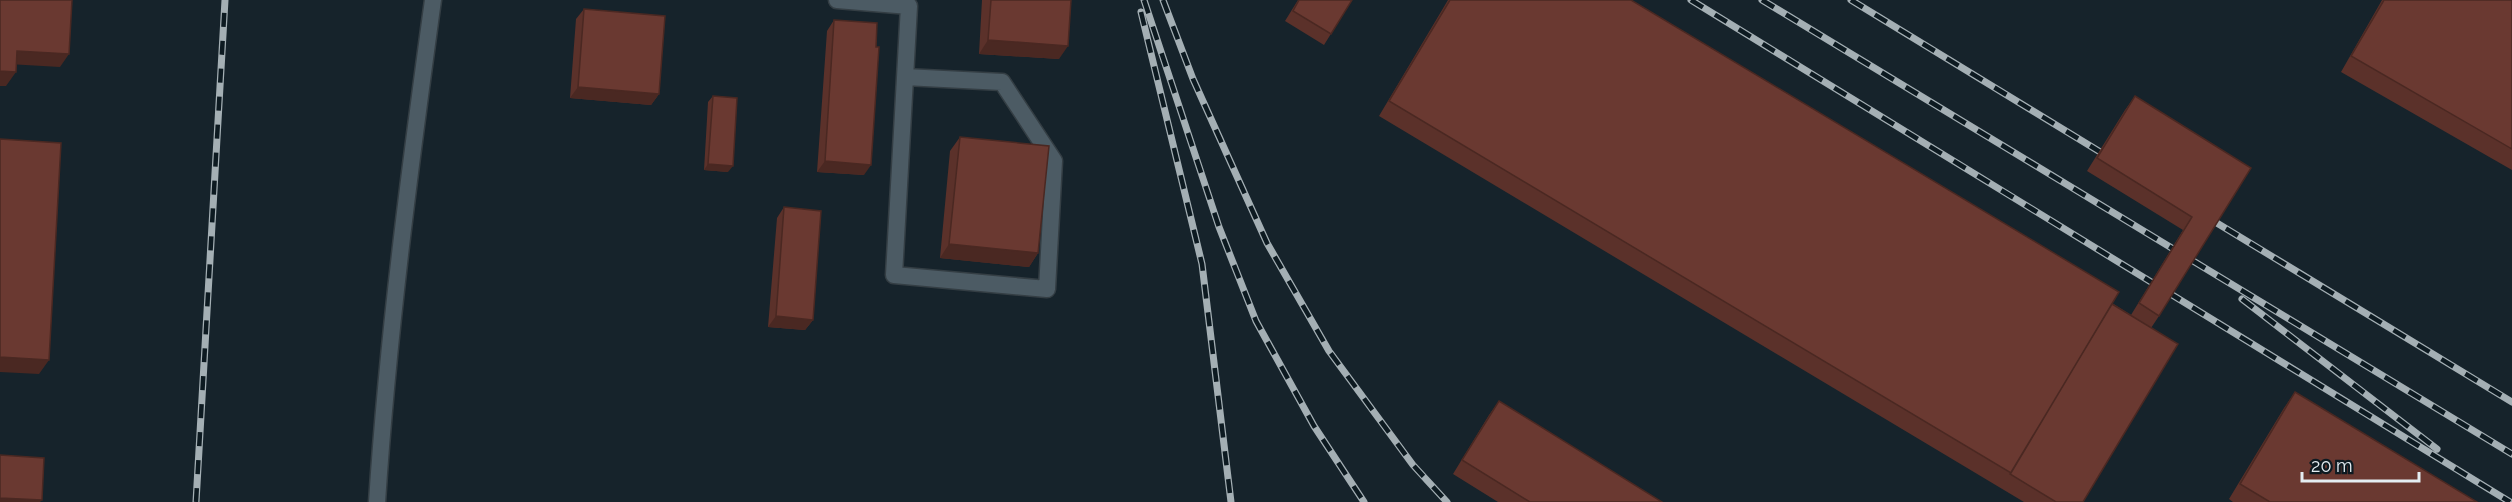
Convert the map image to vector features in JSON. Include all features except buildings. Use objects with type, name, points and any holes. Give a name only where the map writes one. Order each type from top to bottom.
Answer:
[{"type":"lane","points":[[377,502],[388,351],[403,218],[433,0]]},
{"type":"lane","points":[[837,0],[908,3],[894,275],[1047,289],[1054,161],[1002,82],[905,77]]},
{"type":"railway","points":[[196,502],[225,0]]},
{"type":"railway","points":[[1144,0],[1219,227],[1256,321],[1314,426],[1364,502]]},
{"type":"railway","points":[[1163,0],[1193,79],[1267,243],[1329,351],[1413,465],[1447,502]]},
{"type":"railway","points":[[1691,0],[2510,502]]},
{"type":"railway","points":[[1762,0],[2512,454]]},
{"type":"railway","points":[[1851,0],[2115,161]]},
{"type":"railway","points":[[1141,12],[1202,264],[1231,502]]},
{"type":"railway","points":[[2202,214],[2512,402]]},
{"type":"railway","points":[[2242,299],[2437,449]]}]
